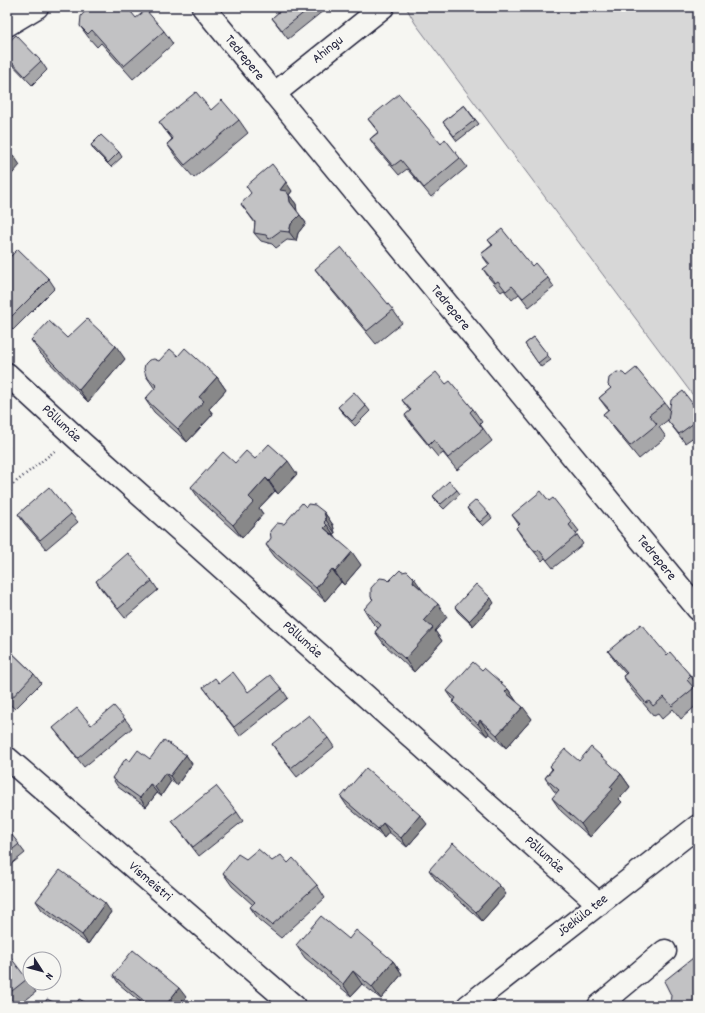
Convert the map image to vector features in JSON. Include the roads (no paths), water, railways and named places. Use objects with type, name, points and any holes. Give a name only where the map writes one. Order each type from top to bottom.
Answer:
[{"type":"street","points":[[7,25],[37,7]]},
{"type":"street","name":"Tedrepere","points":[[203,7],[698,609]]},
{"type":"street","name":"Ahingu","points":[[274,94],[383,7]]},
{"type":"street","name":"Põllumäe","points":[[7,374],[74,436],[599,904]]},
{"type":"street","name":"Vismeistri","points":[[7,758],[294,1006]]},
{"type":"street","name":"Jõeküla tee","points":[[468,1006],[698,826]]},
{"type":"street","points":[[599,1006],[665,951]]}]
